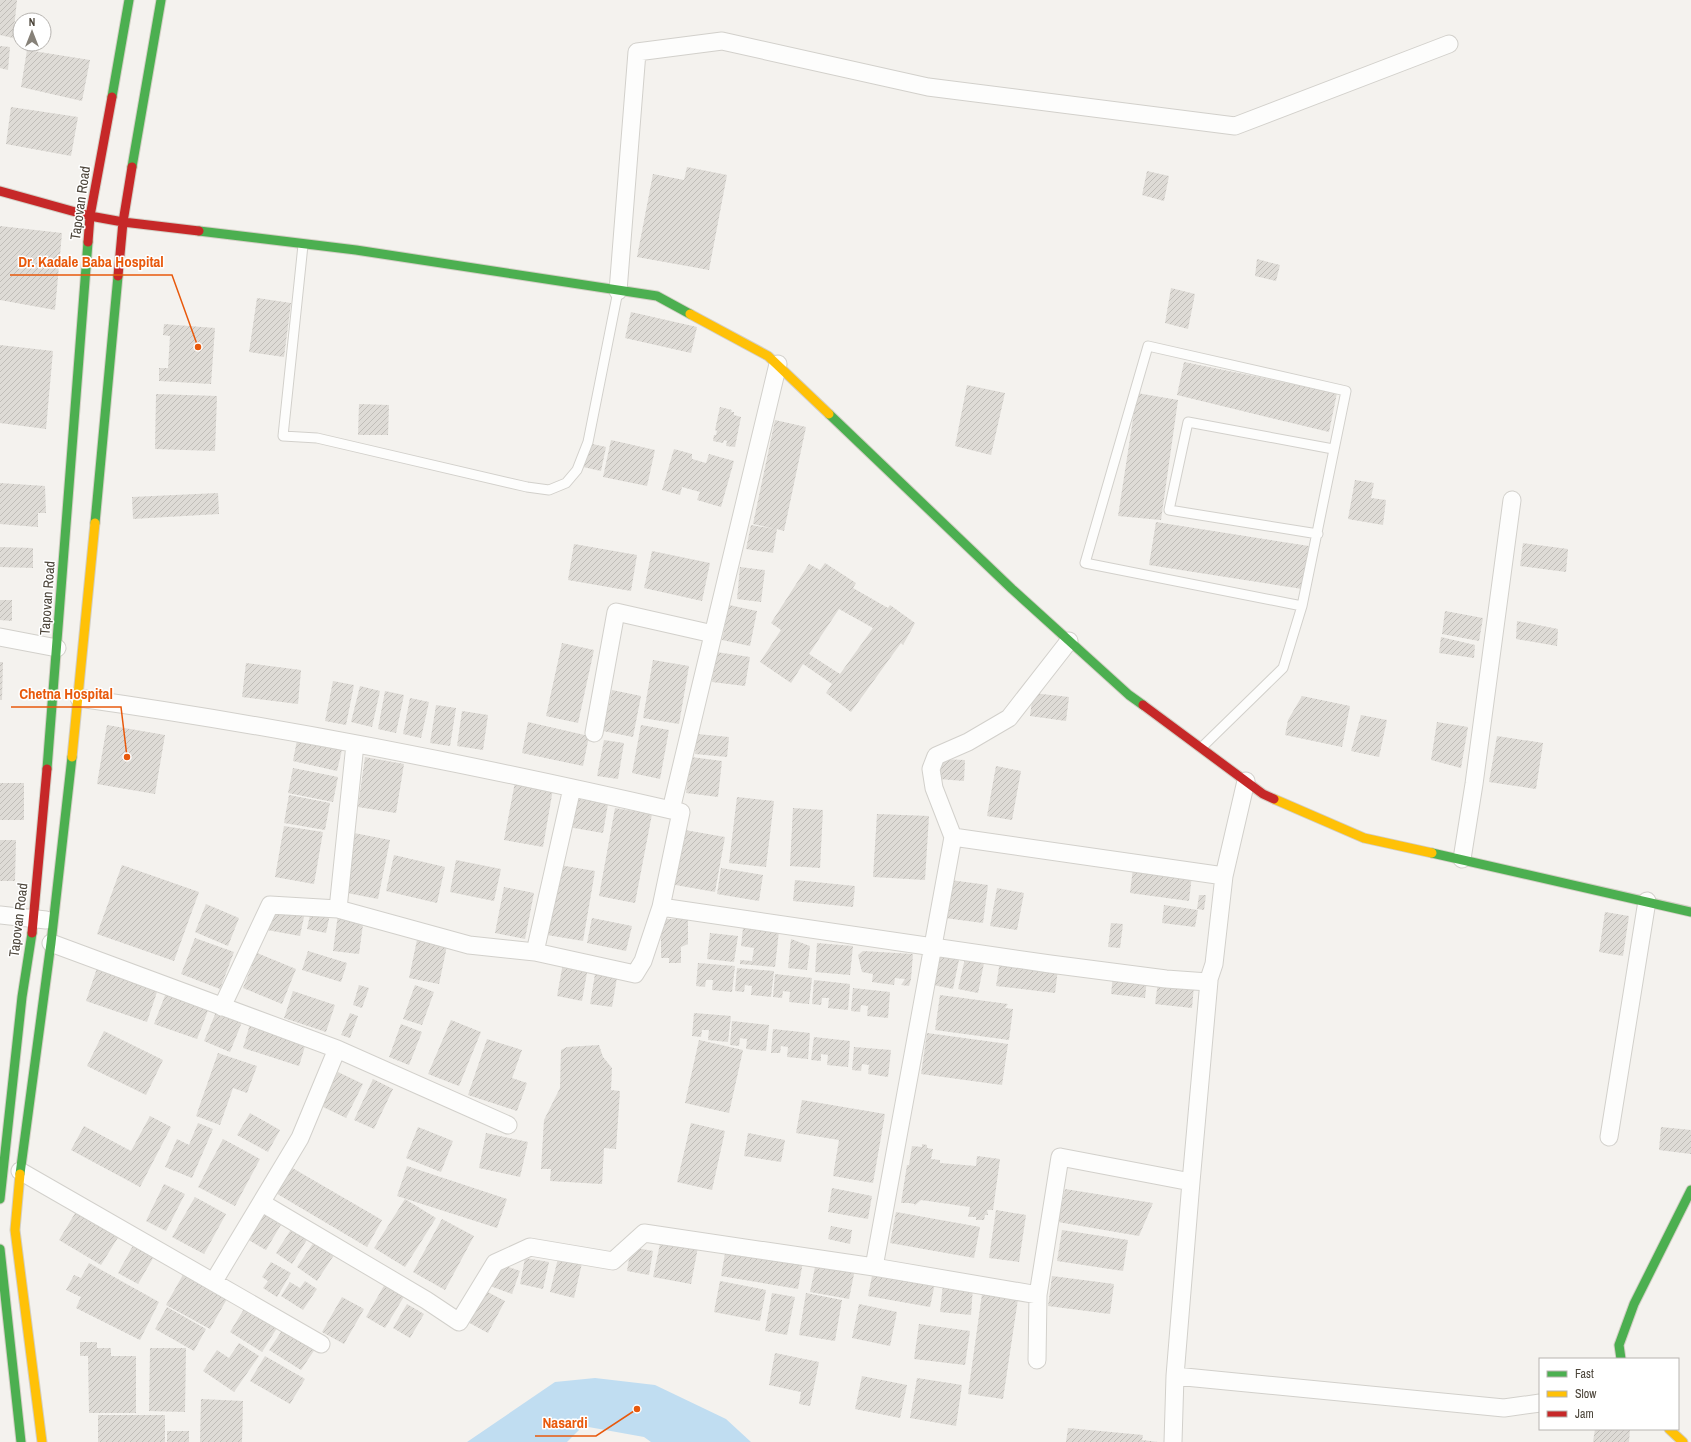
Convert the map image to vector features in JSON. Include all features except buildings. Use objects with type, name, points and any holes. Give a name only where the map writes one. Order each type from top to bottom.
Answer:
[{"type":"main road","name":"Tapovan Road","points":[[0,1199],[3,1129],[34,918],[58,648],[90,216],[128,0]]},
{"type":"main road","points":[[42,1442],[15,1230],[20,1171],[54,921],[78,698],[123,222],[161,0]]},
{"type":"main road","points":[[0,191],[90,216],[123,222],[302,245],[356,250],[657,296],[768,356],[778,364],[1000,578],[1128,695],[1263,794],[1364,838],[1691,912]]},
{"type":"main road","points":[[1621,1358],[1619,1345],[1634,1304],[1691,1190]]},
{"type":"main road","points":[[0,1249],[21,1442]]},
{"type":"main road","points":[[1670,1430],[1683,1442]]},
{"type":"street","points":[[618,291],[637,52],[722,41],[928,87],[1235,126],[1449,44]]},
{"type":"street","points":[[671,810],[778,364]]},
{"type":"street","points":[[1462,859],[1474,784],[1512,500]]},
{"type":"street","points":[[594,733],[616,612],[713,634]]},
{"type":"street","points":[[0,637],[58,648]]},
{"type":"street","points":[[874,1267],[953,837],[934,788],[931,769],[936,756],[968,742],[1009,718],[1069,641]]},
{"type":"street","points":[[78,698],[206,716],[355,744],[572,788],[681,812],[661,907],[643,961],[634,974],[535,952],[469,945],[338,909],[270,905],[222,1007]]},
{"type":"street","points":[[338,909],[355,744]]},
{"type":"street","points":[[1173,1442],[1175,1376],[1210,981],[1214,964],[1224,876],[1246,781]]},
{"type":"street","points":[[535,952],[572,788]]},
{"type":"street","points":[[953,837],[1224,876]]},
{"type":"street","points":[[1609,1137],[1647,901]]},
{"type":"street","points":[[661,907],[932,948],[1166,979],[1210,981]]},
{"type":"street","points":[[0,915],[54,921]]},
{"type":"street","points":[[51,943],[336,1049],[508,1125]]},
{"type":"street","points":[[214,1281],[300,1138],[336,1049]]},
{"type":"street","points":[[1037,1360],[1038,1295],[1060,1157],[1191,1182]]},
{"type":"street","points":[[20,1171],[214,1281],[321,1344]]},
{"type":"street","points":[[262,1203],[426,1300],[459,1322],[495,1263],[530,1247],[613,1260],[644,1233],[874,1267],[1038,1295]]},
{"type":"street","points":[[1175,1376],[1504,1408],[1539,1403]]},
{"type":"lane","points":[[302,245],[283,436],[317,438],[527,487],[549,490],[566,483],[577,470],[588,442],[618,291]]},
{"type":"lane","points":[[1201,748],[1284,668],[1302,606],[1318,534],[1333,449],[1346,391],[1148,346],[1085,563],[1302,606]]},
{"type":"lane","points":[[1318,534],[1169,510],[1188,422],[1333,449]]},
{"type":"water","points":[[595,1378],[655,1385],[726,1419],[751,1442],[651,1442],[644,1437],[583,1426],[567,1442],[467,1442],[555,1382]]},
{"type":"traffic: fast","points":[[112,97],[129,0]]},
{"type":"traffic: fast","points":[[132,167],[161,0]]},
{"type":"traffic: fast","points":[[199,231],[356,250],[657,296],[690,314]]},
{"type":"traffic: fast","points":[[47,769],[88,242]]},
{"type":"traffic: fast","points":[[95,523],[118,276]]},
{"type":"traffic: fast","points":[[829,414],[1012,589],[1129,695],[1143,705]]},
{"type":"traffic: fast","points":[[20,1174],[51,943],[72,757]]},
{"type":"traffic: fast","points":[[1432,853],[1691,912]]},
{"type":"traffic: fast","points":[[0,1199],[22,997],[32,933]]},
{"type":"traffic: fast","points":[[1621,1358],[1619,1345],[1634,1304],[1691,1190]]},
{"type":"traffic: fast","points":[[0,1249],[21,1442]]},
{"type":"traffic: slow","points":[[690,314],[768,356],[829,414]]},
{"type":"traffic: slow","points":[[72,757],[95,523]]},
{"type":"traffic: slow","points":[[1274,799],[1364,838],[1432,853]]},
{"type":"traffic: slow","points":[[20,1174],[15,1230],[42,1442]]},
{"type":"traffic: slow","points":[[1670,1430],[1683,1442]]},
{"type":"traffic: jam","points":[[88,242],[90,216],[112,97]]},
{"type":"traffic: jam","points":[[118,276],[123,222],[132,167]]},
{"type":"traffic: jam","points":[[0,191],[90,216],[123,222],[199,231]]},
{"type":"traffic: jam","points":[[1143,705],[1263,794],[1274,799]]},
{"type":"traffic: jam","points":[[32,933],[47,769]]},
{"type":"place","name":"Dr. Kadale Baba Hospital","points":[[198,347]]},
{"type":"place","name":"Chetna Hospital","points":[[127,757]]},
{"type":"place","name":"Nasardi","points":[[637,1409]]}]
